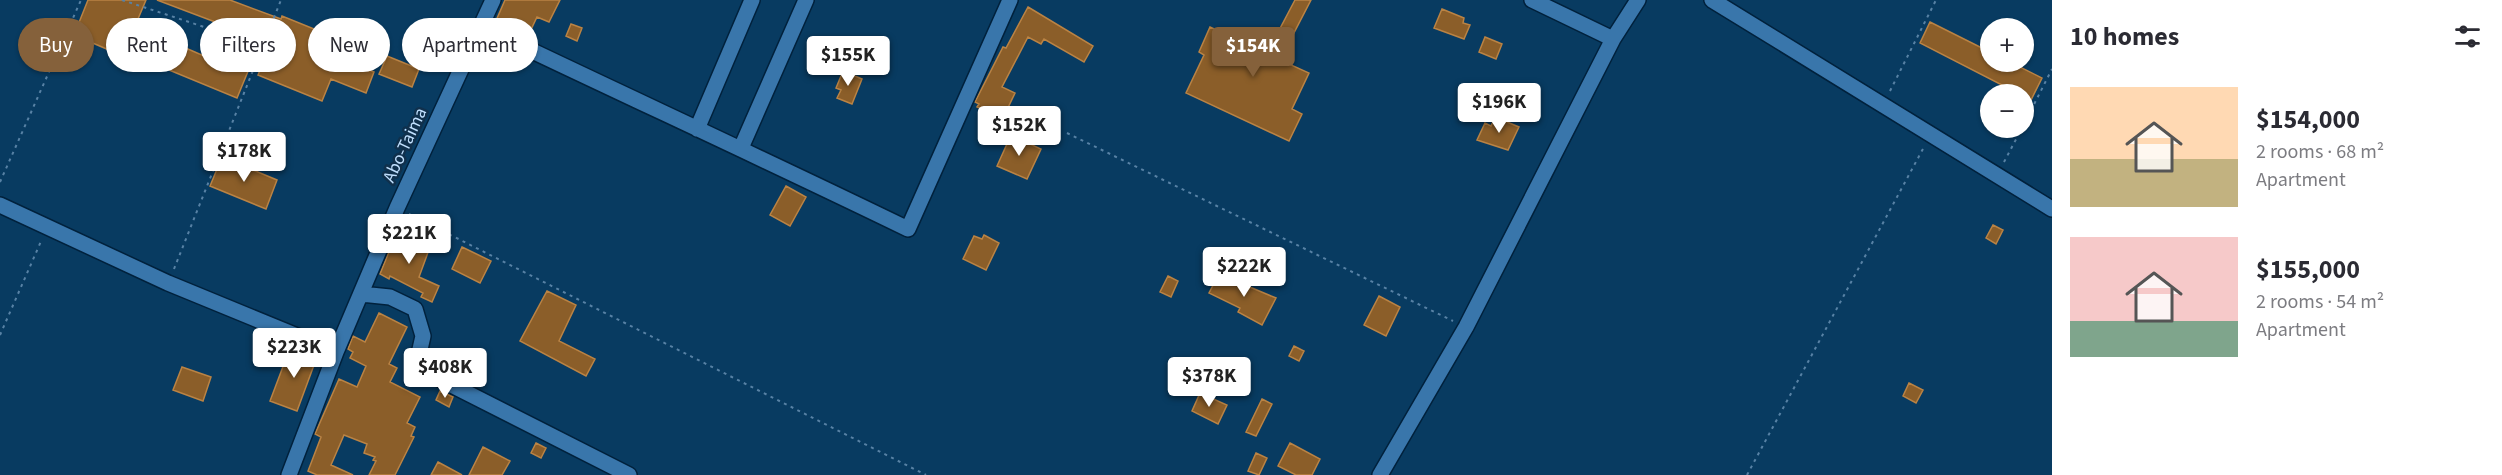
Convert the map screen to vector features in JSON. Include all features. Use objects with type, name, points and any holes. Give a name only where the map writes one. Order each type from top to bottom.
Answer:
[{"type":"street","name":"Abo-Taima","points":[[486,18],[493,0]]},
{"type":"street","points":[[697,129],[752,0]]},
{"type":"street","points":[[741,148],[806,0]]},
{"type":"street","points":[[538,54],[908,229],[1010,0]]},
{"type":"street","points":[[1532,0],[1613,39]]},
{"type":"street","points":[[1380,475],[1466,327],[1613,39],[1638,0]]},
{"type":"street","points":[[1712,0],[2052,209]]},
{"type":"street","name":"Abo-Taima","points":[[289,475],[336,352],[397,208],[461,72]]},
{"type":"street","points":[[0,205],[168,283],[336,352]]},
{"type":"street","points":[[361,294],[390,297],[415,309],[423,336],[416,367],[629,475]]},
{"type":"path","points":[[0,182],[81,0]]},
{"type":"path","points":[[122,0],[200,26]]},
{"type":"path","points":[[274,18],[281,0]]},
{"type":"path","points":[[1883,104],[1936,0]]},
{"type":"path","points":[[2034,104],[2052,69]]},
{"type":"path","points":[[168,283],[252,72]]},
{"type":"path","points":[[1067,133],[1466,327]]},
{"type":"path","points":[[1747,475],[1932,134]]},
{"type":"path","points":[[1997,175],[2017,138]]},
{"type":"path","points":[[397,208],[926,475]]},
{"type":"path","points":[[0,335],[47,228]]},
{"type":"building","points":[[88,0],[146,0],[138,18],[106,18],[106,48],[94,43],[94,18],[81,18]]},
{"type":"building","points":[[157,0],[230,0],[278,18],[205,18]]},
{"type":"building","points":[[505,0],[560,0],[549,22],[537,17],[497,18]]},
{"type":"building","points":[[1295,0],[1311,0],[1280,60],[1309,73],[1292,109],[1302,114],[1289,141],[1186,93],[1204,55],[1199,52],[1210,27],[1267,53]]},
{"type":"building","points":[[1028,7],[1093,46],[1084,62],[1044,39],[1041,44],[1028,37],[1002,87],[1015,93],[1003,118],[977,107],[979,104],[975,102],[1003,47],[1006,48]]},
{"type":"building","points":[[1442,9],[1464,18],[1463,23],[1470,25],[1464,39],[1434,28]]},
{"type":"building","points":[[296,22],[308,27],[308,72],[374,72],[366,93],[331,79],[322,101],[258,75],[259,72],[296,72]]},
{"type":"building","points":[[1930,22],[1980,47],[1980,72],[2030,72],[2042,78],[2034,94],[2034,84],[2000,84],[1920,43]]},
{"type":"building","points":[[571,24],[582,28],[577,41],[566,36]]},
{"type":"building","points":[[1485,37],[1502,44],[1496,59],[1479,52]]},
{"type":"building","points":[[188,49],[200,54],[200,72],[248,72],[237,98],[174,72],[188,72]]},
{"type":"building","points":[[390,57],[402,62],[402,72],[418,72],[412,87],[379,74],[380,72],[390,72]]},
{"type":"building","points":[[843,71],[862,79],[852,104],[837,98],[841,90],[836,88]]},
{"type":"building","points":[[1495,117],[1519,127],[1508,150],[1477,140],[1485,123],[1491,126]]},
{"type":"building","points":[[1011,135],[1041,149],[1027,179],[997,166]]},
{"type":"building","points":[[222,157],[277,180],[266,209],[210,186]]},
{"type":"building","points":[[786,186],[806,197],[790,226],[770,215]]},
{"type":"building","points":[[1993,225],[2003,230],[1996,244],[1986,238]]},
{"type":"building","points":[[397,232],[430,247],[419,277],[439,286],[432,302],[421,297],[423,293],[390,276],[389,279],[380,274]]},
{"type":"building","points":[[984,235],[999,243],[986,270],[963,259],[974,236],[982,239]]},
{"type":"building","points":[[462,247],[491,261],[480,283],[452,269]]},
{"type":"building","points":[[1219,274],[1276,298],[1262,325],[1238,312],[1240,308],[1209,293]]},
{"type":"building","points":[[1168,276],[1178,281],[1171,297],[1160,292]]},
{"type":"building","points":[[547,291],[576,305],[559,341],[595,359],[586,376],[520,341]]},
{"type":"building","points":[[1379,296],[1400,307],[1386,336],[1364,325]]},
{"type":"building","points":[[379,313],[407,327],[389,364],[397,368],[390,382],[420,397],[407,423],[415,427],[411,436],[414,437],[395,475],[369,475],[376,461],[373,460],[375,457],[364,453],[367,444],[344,435],[331,465],[353,475],[317,475],[308,471],[321,437],[315,434],[339,379],[357,387],[366,366],[350,358],[353,352],[348,349],[353,336],[365,342]]},
{"type":"building","points":[[1294,346],[1304,351],[1299,361],[1289,356]]},
{"type":"building","points":[[290,348],[317,357],[297,411],[270,401]]},
{"type":"building","points":[[182,367],[211,377],[203,401],[173,390]]},
{"type":"building","points":[[1909,383],[1923,390],[1916,403],[1903,396]]},
{"type":"building","points":[[440,391],[453,397],[449,407],[436,400]]},
{"type":"building","points":[[1200,393],[1227,405],[1218,424],[1192,411]]},
{"type":"building","points":[[1262,399],[1272,404],[1256,436],[1246,432]]},
{"type":"building","points":[[536,443],[546,448],[541,458],[531,453]]},
{"type":"building","points":[[1290,443],[1320,459],[1312,475],[1296,475],[1278,466]]},
{"type":"building","points":[[483,447],[510,461],[502,475],[469,475]]},
{"type":"building","points":[[1256,453],[1267,458],[1259,475],[1248,471]]},
{"type":"building","points":[[438,462],[462,475],[431,475]]}]
